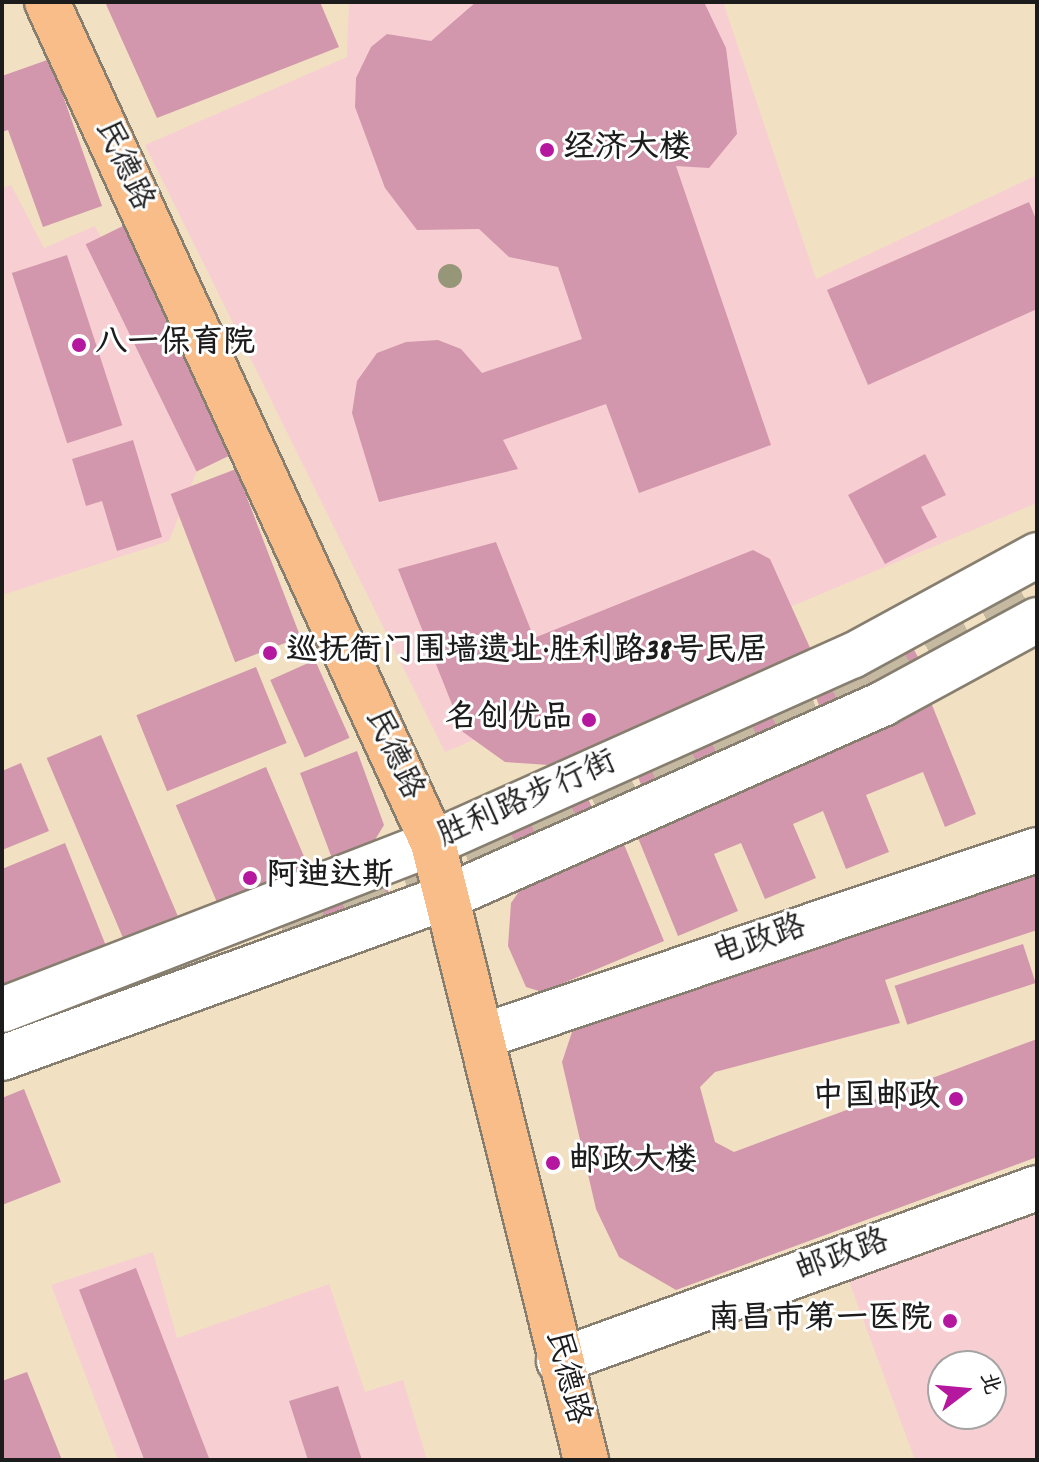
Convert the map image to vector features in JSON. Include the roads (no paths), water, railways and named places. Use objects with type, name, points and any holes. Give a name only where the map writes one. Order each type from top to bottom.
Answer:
[{"type":"main road","name":"民德路","points":[[47,2],[433,843],[586,1460]]},
{"type":"street","name":"胜利路步行街","points":[[2,1010],[433,843],[852,656],[1037,555]]},
{"type":"street","name":"胜利路步行街","points":[[2,1058],[447,897],[884,703],[1037,620]]},
{"type":"street","name":"电政路","points":[[483,1036],[1037,850]]},
{"type":"street","name":"邮政路","points":[[559,1361],[1037,1188]]},
{"type":"tunnel","points":[[280,924],[473,856],[868,678],[1037,589]]},
{"type":"place","name":"经济大楼","points":[[547,150]]},
{"type":"place","name":"八一保育院","points":[[79,345]]},
{"type":"place","name":"巡抚衙门围墙遗址·胜利路38号民居","points":[[270,653]]},
{"type":"place","name":"名创优品","points":[[589,720]]},
{"type":"place","name":"阿迪达斯","points":[[250,878]]},
{"type":"place","name":"中国邮政","points":[[956,1099]]},
{"type":"place","name":"邮政大楼","points":[[553,1163]]},
{"type":"place","name":"南昌市第一医院","points":[[950,1321]]}]
